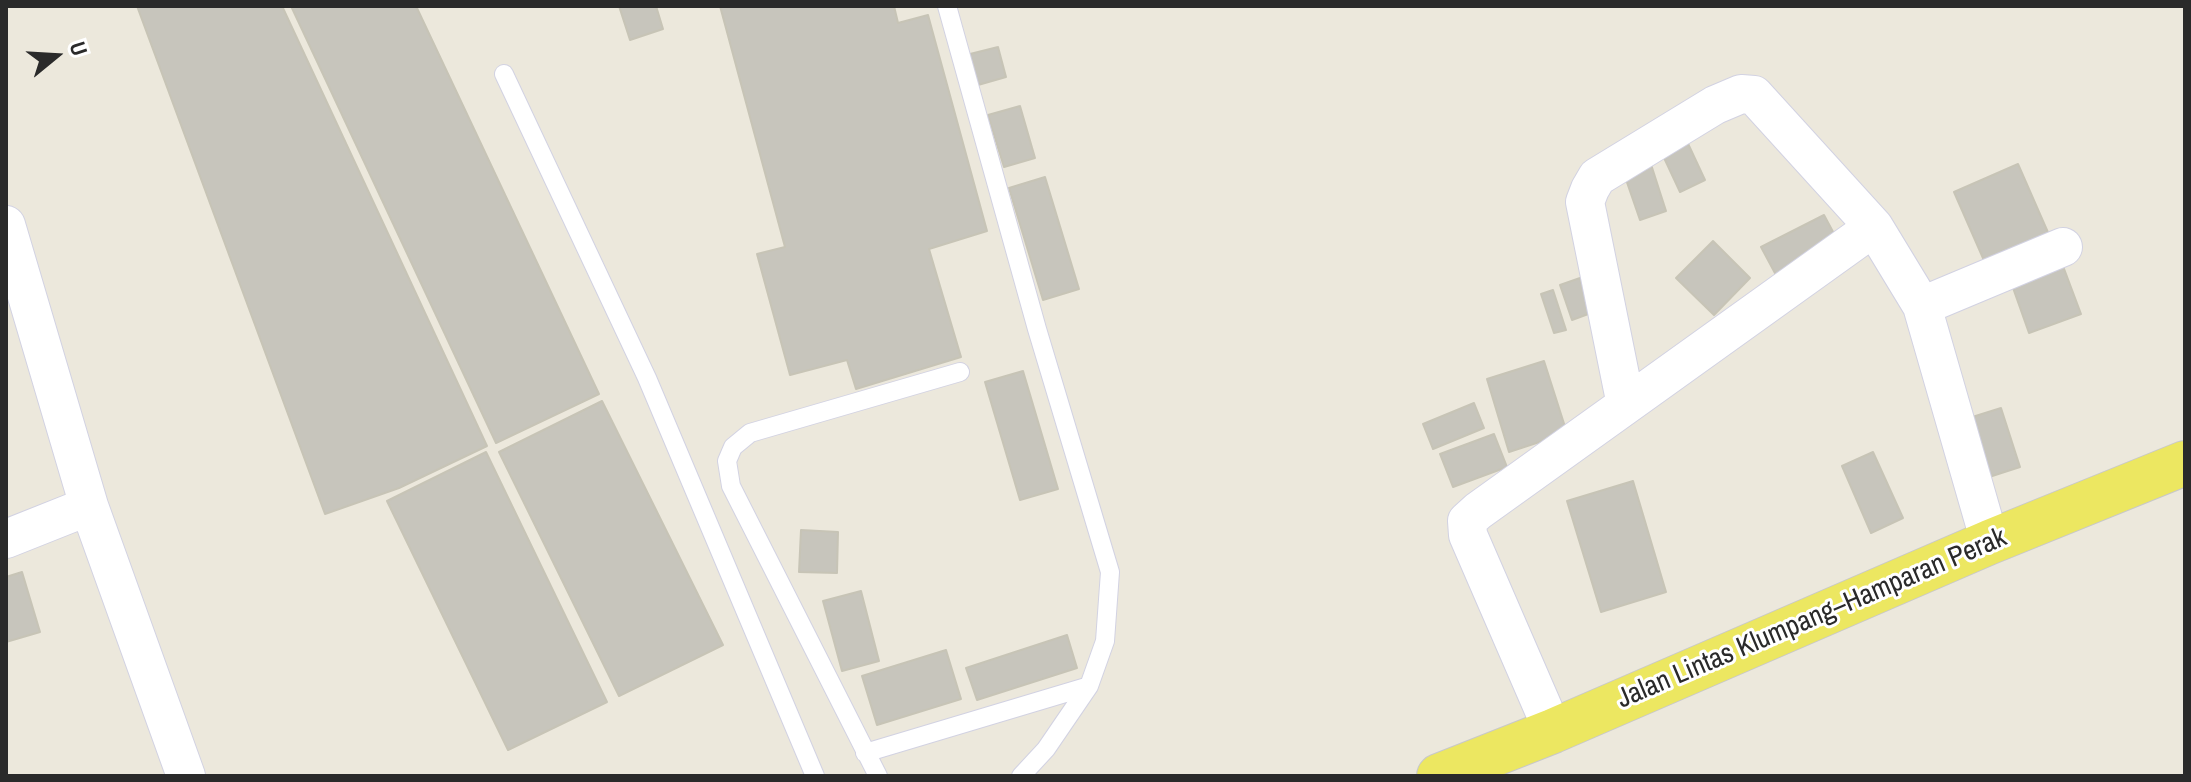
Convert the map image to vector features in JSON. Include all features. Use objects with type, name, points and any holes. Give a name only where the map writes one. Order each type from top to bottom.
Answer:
[{"type":"main road","name":"Jalan Lintas Klumpang–Hamparan Perak","points":[[1439,776],[1553,731],[1990,542],[2185,463]]},
{"type":"street","points":[[1626,405],[1585,202],[1590,189],[1597,177],[1715,105],[1741,94],[1754,95],[1874,227],[1922,306],[1990,542]]},
{"type":"street","points":[[6,225],[14,282],[89,506],[186,776]]},
{"type":"street","points":[[1553,731],[1468,535],[1467,521],[1874,227]]},
{"type":"street","points":[[1922,306],[2063,247]]},
{"type":"street","points":[[6,539],[89,506]]},
{"type":"lane","points":[[947,6],[1037,329],[1110,572],[1105,641],[1089,686],[1046,749],[1021,776]]},
{"type":"lane","points":[[504,74],[637,354],[815,776]]},
{"type":"lane","points":[[878,776],[731,486],[727,461],[733,447],[750,433],[960,372]]},
{"type":"lane","points":[[865,753],[1089,686]]},
{"type":"building","points":[[137,6],[282,6],[487,446],[399,488],[325,514]]},
{"type":"building","points":[[291,6],[416,6],[599,394],[496,443]]},
{"type":"building","points":[[619,6],[656,6],[663,29],[630,40]]},
{"type":"building","points":[[720,6],[894,6],[898,23],[928,15],[987,231],[929,249],[961,357],[856,389],[847,360],[790,375],[757,254],[785,247]]},
{"type":"building","points":[[998,47],[1006,77],[978,85],[970,54]]},
{"type":"building","points":[[1020,106],[1035,158],[1004,167],[988,115]]},
{"type":"building","points":[[1684,135],[1705,180],[1680,192],[1659,147]]},
{"type":"building","points":[[1648,155],[1666,211],[1640,220],[1621,165]]},
{"type":"building","points":[[2018,164],[2050,237],[1986,265],[1954,192]]},
{"type":"building","points":[[1045,177],[1079,289],[1043,300],[1009,188]]},
{"type":"building","points":[[1824,215],[1839,243],[1776,275],[1761,247]]},
{"type":"building","points":[[1713,241],[1750,278],[1714,315],[1676,278]]},
{"type":"building","points":[[2063,266],[2081,314],[2029,333],[2012,285]]},
{"type":"building","points":[[1580,278],[1591,313],[1572,320],[1560,285]]},
{"type":"building","points":[[1553,290],[1566,330],[1554,333],[1541,294]]},
{"type":"building","points":[[1544,361],[1567,433],[1509,452],[1487,379]]},
{"type":"building","points":[[1023,371],[1058,489],[1020,500],[985,382]]},
{"type":"building","points":[[602,401],[723,645],[619,696],[499,452]]},
{"type":"building","points":[[1474,403],[1484,428],[1433,449],[1423,424]]},
{"type":"building","points":[[2001,408],[2020,467],[1986,478],[1966,419]]},
{"type":"building","points":[[1494,434],[1507,467],[1453,487],[1440,454]]},
{"type":"building","points":[[486,452],[607,702],[508,750],[387,501]]},
{"type":"building","points":[[1873,452],[1903,518],[1871,533],[1842,466]]},
{"type":"building","points":[[1633,481],[1666,592],[1601,612],[1567,501]]},
{"type":"building","points":[[801,530],[838,532],[837,573],[799,572]]},
{"type":"building","points":[[22,572],[40,632],[6,642],[6,577]]},
{"type":"building","points":[[861,591],[879,661],[842,671],[823,601]]},
{"type":"building","points":[[1067,635],[1077,668],[977,700],[966,668]]},
{"type":"building","points":[[946,650],[961,699],[877,725],[862,676]]}]
